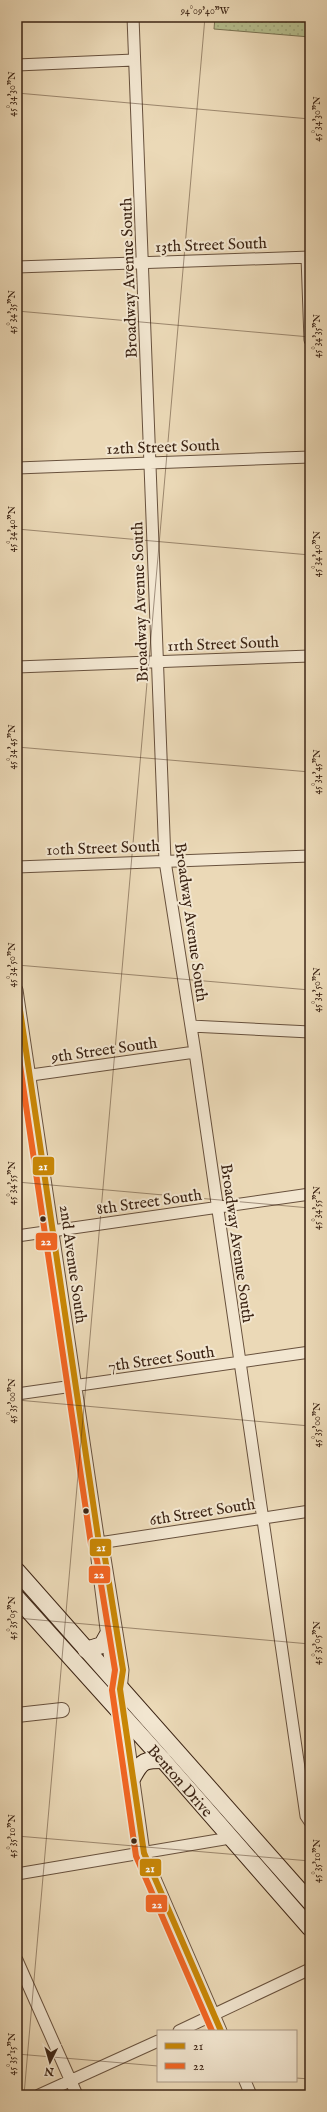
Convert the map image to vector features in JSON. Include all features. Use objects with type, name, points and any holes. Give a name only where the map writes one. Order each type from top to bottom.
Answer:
[{"type":"main road","name":"Benton Drive","points":[[17,1571],[310,1902]]},
{"type":"main road","name":"Benton Drive","points":[[17,1598],[163,1760],[310,1928]]},
{"type":"main road","points":[[86,1650],[102,1645],[107,1636]]},
{"type":"main road","points":[[133,1777],[144,1761],[163,1760]]},
{"type":"street","name":"Broadway Avenue South","points":[[133,17],[144,262],[165,861],[195,1052],[216,1207],[306,1816],[310,1822]]},
{"type":"street","points":[[17,64],[134,60]]},
{"type":"street","points":[[309,257],[310,340]]},
{"type":"street","name":"13th Street South","points":[[17,267],[309,257]]},
{"type":"street","name":"12th Street South","points":[[17,468],[310,457]]},
{"type":"street","name":"11th Street South","points":[[17,667],[310,656]]},
{"type":"street","name":"10th Street South","points":[[17,867],[310,856]]},
{"type":"street","name":"2nd Avenue South","points":[[17,990],[99,1543],[105,1558],[122,1663],[120,1689]]},
{"type":"street","points":[[191,1026],[310,1032]]},
{"type":"street","name":"9th Street South","points":[[17,1077],[195,1052]]},
{"type":"street","name":"8th Street South","points":[[17,1236],[310,1194]]},
{"type":"street","name":"7th Street South","points":[[17,1394],[310,1352]]},
{"type":"street","name":"6th Street South","points":[[99,1543],[310,1511]]},
{"type":"street","name":"2nd Avenue South","points":[[99,1543],[97,1559],[111,1668],[120,1689],[144,1853],[221,2030]]},
{"type":"street","points":[[17,1715],[62,1710]]},
{"type":"street","points":[[17,1874],[230,1838]]},
{"type":"street","points":[[17,1960],[77,2095]]},
{"type":"street","points":[[181,2030],[310,1970]]},
{"type":"street","points":[[39,2095],[157,2041]]},
{"type":"street","points":[[245,2082],[251,2095]]},
{"type":"green space","points":[[215,17],[310,17],[310,37],[214,29]]},
{"type":"transit line","name":"21","points":[[17,990],[99,1543],[105,1558],[123,1670],[120,1689],[144,1853],[221,2030]]},
{"type":"transit line","name":"22","points":[[17,1045],[91,1544],[97,1560],[115,1670],[112,1690],[136,1856],[212,2030]]}]
